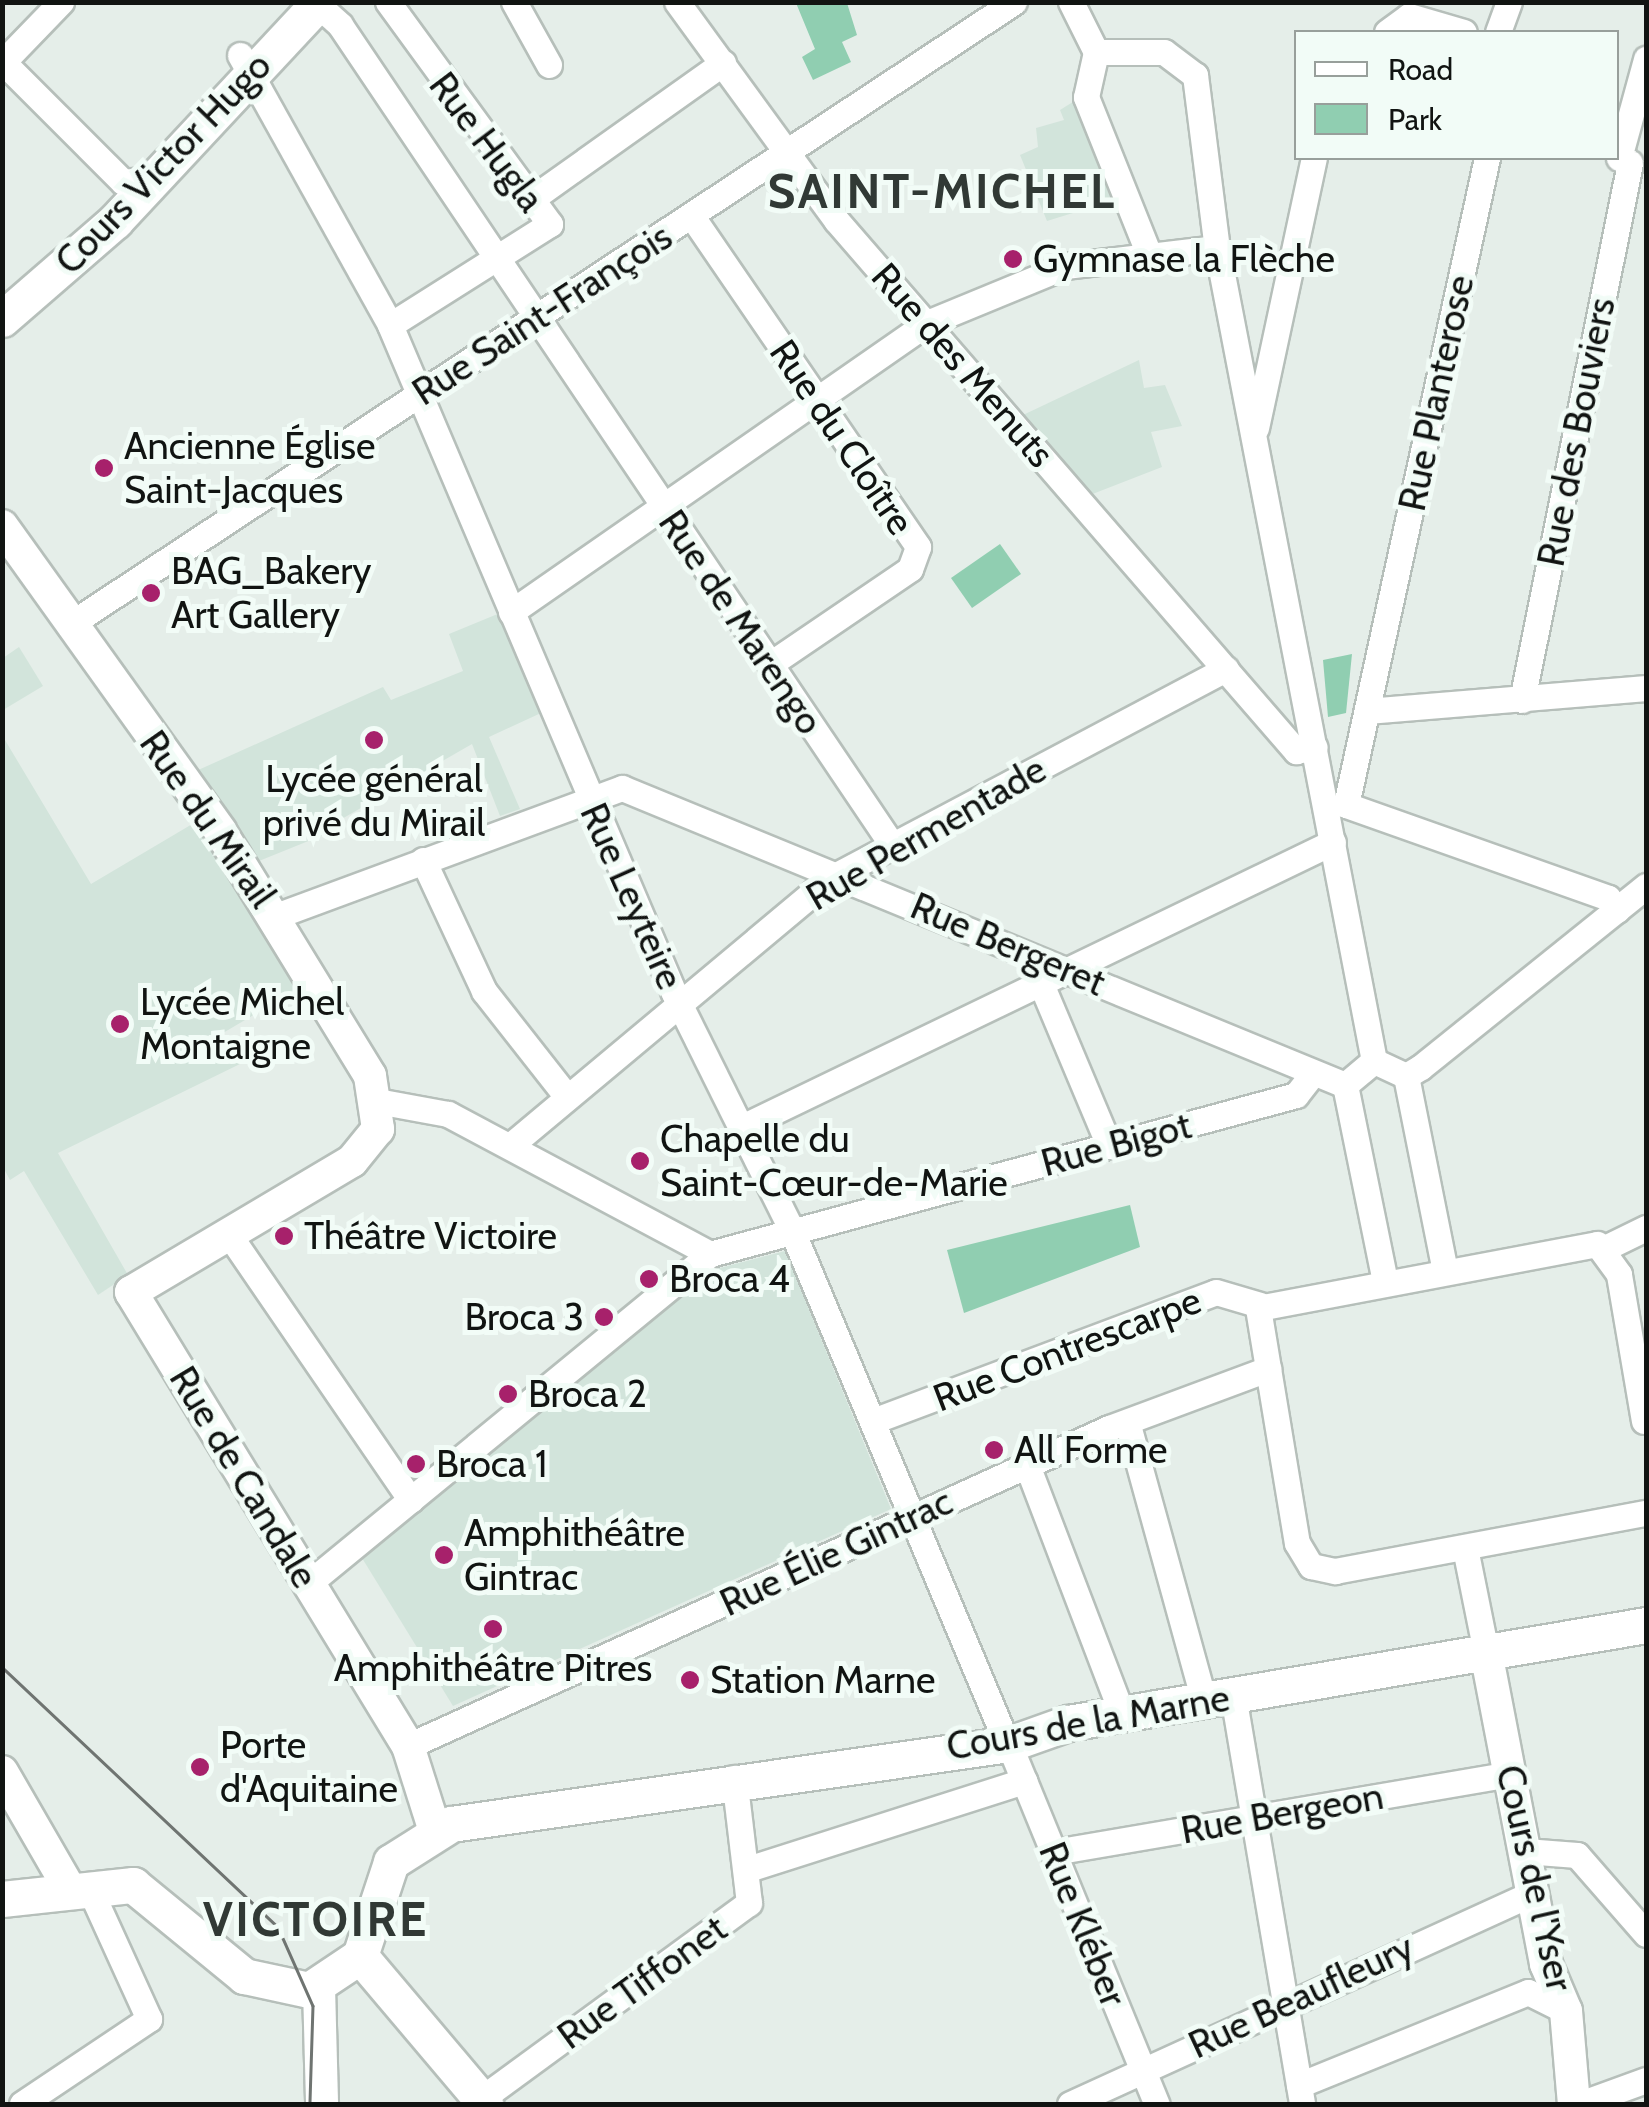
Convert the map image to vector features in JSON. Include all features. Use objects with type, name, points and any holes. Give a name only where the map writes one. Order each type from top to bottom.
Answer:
[{"type":"main road","name":"Cours Victor Hugo","points":[[2,319],[308,3]]},
{"type":"main road","name":"Cours Victor Hugo","points":[[2,295],[139,180]]},
{"type":"main road","name":"Cours de la Marne","points":[[360,1956],[391,1862],[435,1831],[469,1820],[1004,1735],[1646,1625]]},
{"type":"main road","points":[[2,1899],[68,1888],[144,1890],[258,1983],[319,1987],[360,1956],[483,2102]]},
{"type":"street","points":[[61,2],[3,62],[139,180]]},
{"type":"street","name":"Rue Hugla","points":[[388,2],[550,224],[390,325]]},
{"type":"street","points":[[514,2],[550,65]]},
{"type":"street","name":"Rue des Menuts","points":[[678,2],[788,152],[927,323],[1296,751],[1315,747]]},
{"type":"street","name":"Rue Saint-François","points":[[69,625],[1014,2]]},
{"type":"street","points":[[1071,2],[1096,52],[1086,96],[1148,252]]},
{"type":"street","points":[[1499,30],[1508,2]]},
{"type":"street","name":"Rue de Marengo","points":[[308,3],[340,25],[494,260],[892,845]]},
{"type":"street","points":[[1390,30],[1408,16],[1457,30]]},
{"type":"street","points":[[1096,52],[1164,52],[1190,64],[1217,248],[1253,443],[1315,747],[1337,807],[1333,842],[1374,1061]]},
{"type":"street","name":"Rue des Bouviers","points":[[1522,700],[1646,59]]},
{"type":"street","points":[[530,200],[722,63]]},
{"type":"street","name":"Rue Leyteire","points":[[245,64],[390,325],[678,1003],[793,1233],[1004,1735]]},
{"type":"street","points":[[1253,443],[1288,252],[1313,160]]},
{"type":"street","name":"Rue Planterose","points":[[1337,807],[1367,711],[1487,160]]},
{"type":"street","name":"Rue du Cloître","points":[[691,216],[919,558],[770,664]]},
{"type":"street","points":[[510,612],[927,323],[1065,266],[1148,252],[1217,248]]},
{"type":"street","name":"Rue du Mirail","points":[[2,526],[276,916],[378,1115]]},
{"type":"street","name":"Rue Permentade","points":[[511,1145],[678,1003],[840,874],[1226,669]]},
{"type":"street","points":[[1367,711],[1646,688]]},
{"type":"street","name":"Rue Bergeret","points":[[276,916],[588,796],[636,791],[1345,1085]]},
{"type":"street","points":[[1337,807],[1608,898],[1616,910]]},
{"type":"street","points":[[742,1127],[1042,986],[1067,969],[1333,842]]},
{"type":"street","points":[[422,860],[484,991],[567,1097]]},
{"type":"street","points":[[1414,1072],[1646,886]]},
{"type":"street","points":[[1042,986],[1109,1146]]},
{"type":"street","points":[[1374,1061],[1414,1072]]},
{"type":"street","points":[[1374,1061],[1345,1085],[1384,1277]]},
{"type":"street","points":[[1414,1072],[1444,1267]]},
{"type":"street","name":"Rue Bigot","points":[[710,1254],[1296,1095],[1313,1073]]},
{"type":"street","points":[[309,1584],[710,1254],[511,1145],[416,1102],[378,1115],[318,1186],[230,1236],[411,1500]]},
{"type":"street","points":[[1646,1228],[1605,1248],[1586,1242],[1384,1277],[1260,1305],[1297,1542],[1311,1566],[1335,1572],[1646,1513]]},
{"type":"street","name":"Rue de Candale","points":[[230,1236],[131,1292],[408,1746],[435,1831]]},
{"type":"street","points":[[1605,1248],[1638,1339],[1644,1422]]},
{"type":"street","name":"Rue Contrescarpe","points":[[873,1421],[1216,1292],[1260,1305]]},
{"type":"street","name":"Rue Élie Gintrac","points":[[408,1746],[1027,1465],[1268,1370]]},
{"type":"street","points":[[1128,1425],[1218,1697],[1253,1817],[1300,2095],[1528,1992],[1566,2010]]},
{"type":"street","points":[[1027,1465],[1122,1714]]},
{"type":"street","points":[[1465,1548],[1486,1652]]},
{"type":"street","name":"Cours de l'Yser","points":[[1486,1652],[1533,1893],[1566,2010],[1577,2104]]},
{"type":"street","name":"Rue Kléber","points":[[1004,1735],[1159,2103]]},
{"type":"street","points":[[2,1772],[149,2019],[22,2104]]},
{"type":"street","name":"Rue Bergeon","points":[[1054,1852],[1510,1774]]},
{"type":"street","name":"Rue Tiffonet","points":[[483,2102],[750,1904],[751,1868],[734,1778]]},
{"type":"street","points":[[751,1868],[1024,1781]]},
{"type":"street","points":[[1525,1851],[1576,1855],[1646,1934]]},
{"type":"street","name":"Rue Beaufleury","points":[[1070,2104],[1284,2002],[1533,1893]]},
{"type":"street","points":[[319,1987],[322,2104]]},
{"type":"street","points":[[1577,2104],[1646,2080]]},
{"type":"shaded area","points":[[1076,100],[1115,200],[1047,221],[1020,155],[1038,147],[1036,128],[1064,120],[1060,110]]},
{"type":"shaded area","points":[[1139,360],[1144,388],[1165,385],[1182,426],[1151,432],[1162,467],[1090,495],[1023,415]]},
{"type":"shaded area","name":"Lycée général privé du Mirail","points":[[500,613],[541,713],[489,737],[520,809],[500,816],[472,744],[340,820],[343,827],[259,861],[196,771],[383,687],[391,700],[463,671],[449,634]]},
{"type":"shaded area","points":[[19,647],[43,686],[3,710],[3,658]]},
{"type":"shaded area","name":"Lycée Michel Montaigne","points":[[2,735],[91,884],[194,823],[301,987],[223,1033],[240,1064],[58,1153],[128,1275],[98,1295],[24,1171],[10,1180],[3,1167]]},
{"type":"shaded area","points":[[785,1251],[891,1509],[453,1706],[362,1558],[712,1270]]},
{"type":"green space","points":[[796,3],[847,3],[857,35],[842,42],[851,62],[813,80],[802,57],[815,49]]},
{"type":"green space","points":[[1000,544],[1021,574],[972,608],[951,578]]},
{"type":"green space","points":[[1352,654],[1346,713],[1328,717],[1323,660]]},
{"type":"green space","points":[[1130,1205],[1140,1247],[964,1313],[947,1250]]},
{"type":"tram line","points":[[2,1667],[278,1927],[313,2006],[310,2104]]},
{"type":"place","name":"Gymnase la Flèche","points":[[1013,259]]},
{"type":"place","name":"Ancienne Église Saint-Jacques","points":[[104,468]]},
{"type":"place","name":"BAG_Bakery Art Gallery","points":[[151,593]]},
{"type":"place","name":"Lycée général privé du Mirail","points":[[374,740]]},
{"type":"place","name":"Lycée Michel Montaigne","points":[[120,1024]]},
{"type":"place","name":"Chapelle du Saint-Cœur-de-Marie","points":[[640,1161]]},
{"type":"place","name":"Théâtre Victoire","points":[[284,1236]]},
{"type":"place","name":"Broca 4","points":[[649,1279]]},
{"type":"place","name":"Broca 3","points":[[604,1317]]},
{"type":"place","name":"Broca 2","points":[[508,1394]]},
{"type":"place","name":"All Forme","points":[[994,1450]]},
{"type":"place","name":"Broca 1","points":[[416,1464]]},
{"type":"place","name":"Amphithéâtre Gintrac","points":[[444,1555]]},
{"type":"place","name":"Amphithéâtre Pitres","points":[[493,1629]]},
{"type":"place","name":"Station Marne","points":[[690,1680]]},
{"type":"place","name":"Porte d'Aquitaine","points":[[200,1767]]},
{"type":"district","name":"SAINT-MICHEL","points":[[942,192]]},
{"type":"district","name":"VICTOIRE","points":[[316,1920]]}]
